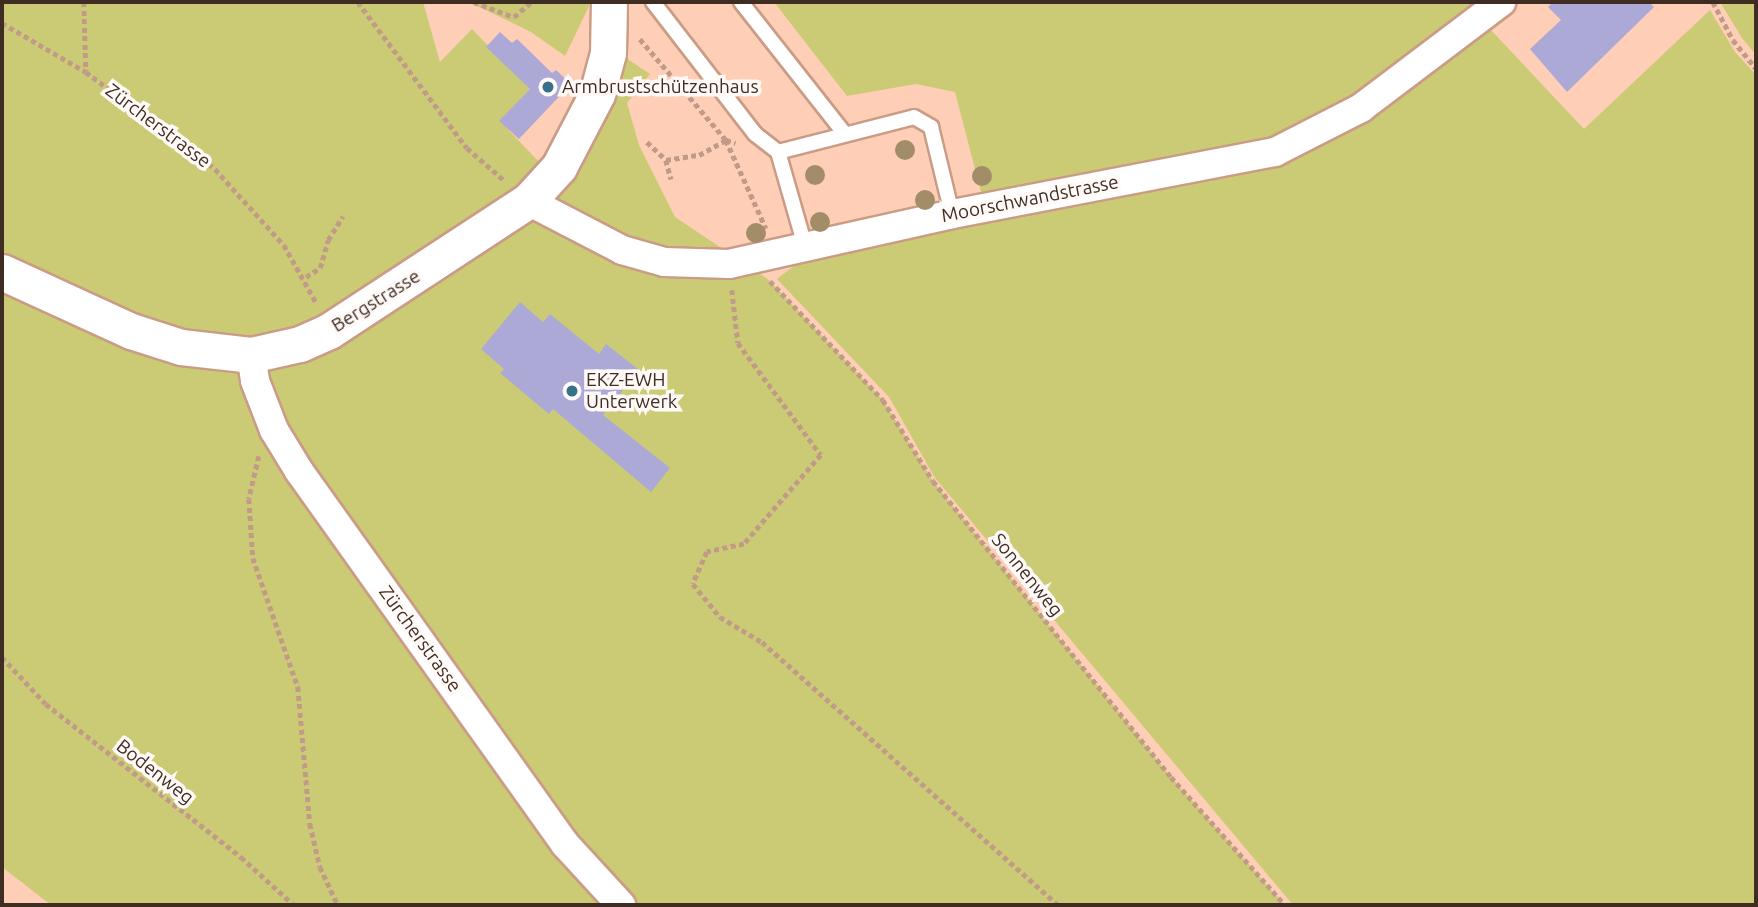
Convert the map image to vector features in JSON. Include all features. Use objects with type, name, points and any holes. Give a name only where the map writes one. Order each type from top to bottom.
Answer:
[{"type":"street","name":"Bergstrasse","points":[[2,272],[131,331],[181,348],[251,355],[300,344],[329,331],[528,201],[559,167],[597,94],[608,52],[609,2]]},
{"type":"street","name":"Moorschwandstrasse","points":[[528,201],[621,250],[664,262],[729,264],[952,214],[1275,152],[1361,108],[1501,2]]},
{"type":"street","name":"Zürcherstrasse","points":[[251,355],[255,381],[274,430],[299,471],[565,844],[621,905]]},
{"type":"lane","points":[[653,2],[755,134],[778,152],[805,246]]},
{"type":"lane","points":[[741,2],[845,134]]},
{"type":"lane","points":[[778,152],[914,117],[931,127],[952,214]]},
{"type":"path","points":[[84,2],[86,72]]},
{"type":"path","points":[[358,2],[467,148],[528,201]]},
{"type":"path","points":[[474,2],[514,17],[531,2]]},
{"type":"path","points":[[1713,2],[1733,40],[1756,68]]},
{"type":"path","name":"Zürcherstrasse","points":[[2,23],[86,72],[215,169],[285,245],[306,277],[312,292]]},
{"type":"path","points":[[634,33],[726,140],[772,240],[772,254]]},
{"type":"path","points":[[666,160],[699,155],[726,140]]},
{"type":"path","points":[[647,142],[666,160],[671,180]]},
{"type":"path","points":[[306,277],[320,268],[328,240],[343,216]]},
{"type":"path","name":"Sonnenweg","points":[[772,254],[769,280],[883,400],[933,481],[1171,777],[1285,905]]},
{"type":"path","points":[[729,264],[738,344],[821,455],[744,544],[707,552],[693,584],[720,617],[762,642],[1058,905]]},
{"type":"path","points":[[260,452],[249,499],[253,558],[298,687],[310,824],[320,867],[338,905]]},
{"type":"path","name":"Bodenweg","points":[[2,657],[46,704],[241,857],[294,905]]},
{"type":"shaded area","points":[[2,2],[423,2],[440,62],[472,29],[530,89],[500,121],[563,187],[603,124],[623,56],[650,74],[627,103],[639,145],[675,217],[769,280],[883,400],[933,481],[1171,777],[1285,905],[51,905],[2,867]]},
{"type":"shaded area","points":[[469,2],[591,2],[565,56],[531,32]]},
{"type":"shaded area","points":[[774,2],[1470,2],[1475,8],[1350,102],[1270,140],[982,196],[955,92],[916,84],[847,96]]},
{"type":"shaded area","points":[[1720,2],[1756,2],[1756,55],[1742,38]]},
{"type":"shaded area","points":[[1710,10],[1735,52],[1756,75],[1756,905],[1293,905],[935,478],[889,397],[777,279],[804,258],[1285,161],[1346,133],[1489,28],[1584,129]]},
{"type":"building","points":[[1553,2],[1649,2],[1654,7],[1567,92],[1530,49],[1561,20],[1548,7]]},
{"type":"building","name":"Armbrustschützenhaus","points":[[500,32],[512,43],[517,39],[552,73],[556,70],[571,84],[519,139],[499,121],[530,89],[486,47]]},
{"type":"building","name":"EKZ-EWH Unterwerk","points":[[520,302],[543,322],[550,314],[599,354],[606,344],[639,370],[603,415],[670,468],[651,492],[553,409],[549,414],[500,373],[504,369],[481,349]]},
{"type":"place","name":"Armbrustschützenhaus","points":[[548,87]]},
{"type":"place","name":"EKZ-EWH Unterwerk","points":[[572,391]]}]
